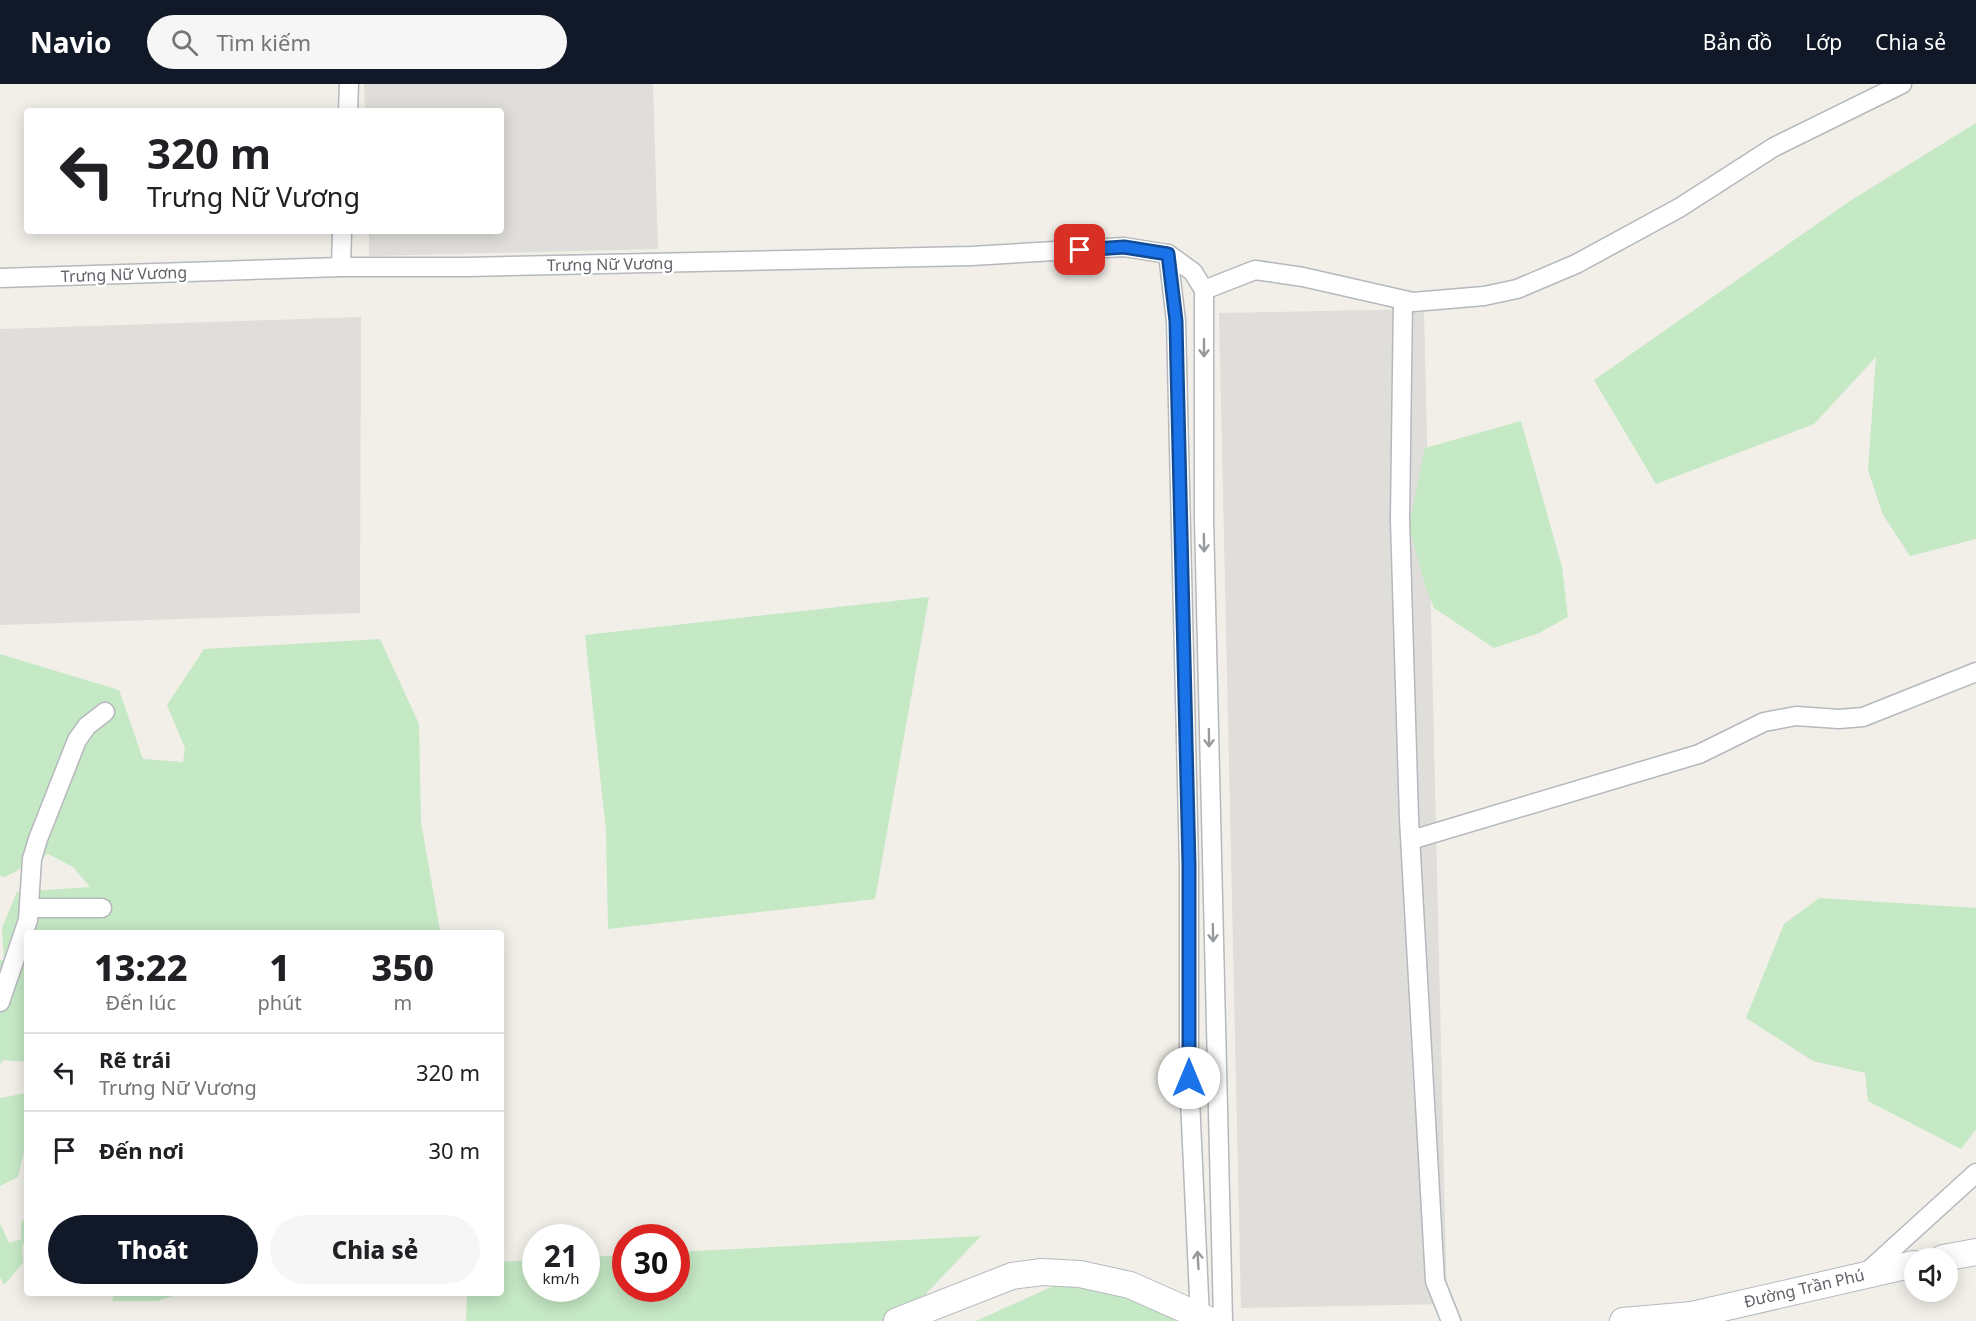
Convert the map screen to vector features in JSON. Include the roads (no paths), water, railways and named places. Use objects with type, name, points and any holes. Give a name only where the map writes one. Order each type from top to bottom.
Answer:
[{"type":"main road","points":[[1958,1255],[1976,1252]]},
{"type":"main road","name":"Đường Trần Phú","points":[[1623,1321],[1692,1315],[1904,1266]]},
{"type":"main road","points":[[897,1321],[1012,1276],[1042,1272],[1080,1274],[1130,1286],[1210,1320]]},
{"type":"street","points":[[348,108],[349,84]]},
{"type":"street","points":[[1210,1320],[1204,290],[1255,270],[1303,277],[1403,300],[1431,302],[1484,296],[1517,289],[1551,275],[1679,208],[1774,147],[1902,84]]},
{"type":"street","points":[[341,267],[342,234]]},
{"type":"street","name":"Trưng Nữ Vương","points":[[0,278],[341,267],[467,267],[971,256],[1124,247],[1168,254],[1192,272],[1204,290]]},
{"type":"street","points":[[1168,254],[1176,321],[1189,865],[1189,1078],[1210,1320]]},
{"type":"street","points":[[1403,300],[1400,519],[1411,840],[1435,1281],[1451,1321]]},
{"type":"street","points":[[1411,840],[1699,754],[1764,722],[1796,716],[1839,719],[1863,717],[1976,672]]},
{"type":"street","points":[[25,930],[34,850],[62,773],[81,732],[105,712]]},
{"type":"street","points":[[29,908],[102,908]]},
{"type":"street","points":[[0,1002],[24,935]]},
{"type":"street","points":[[1866,1274],[1976,1173]]}]
